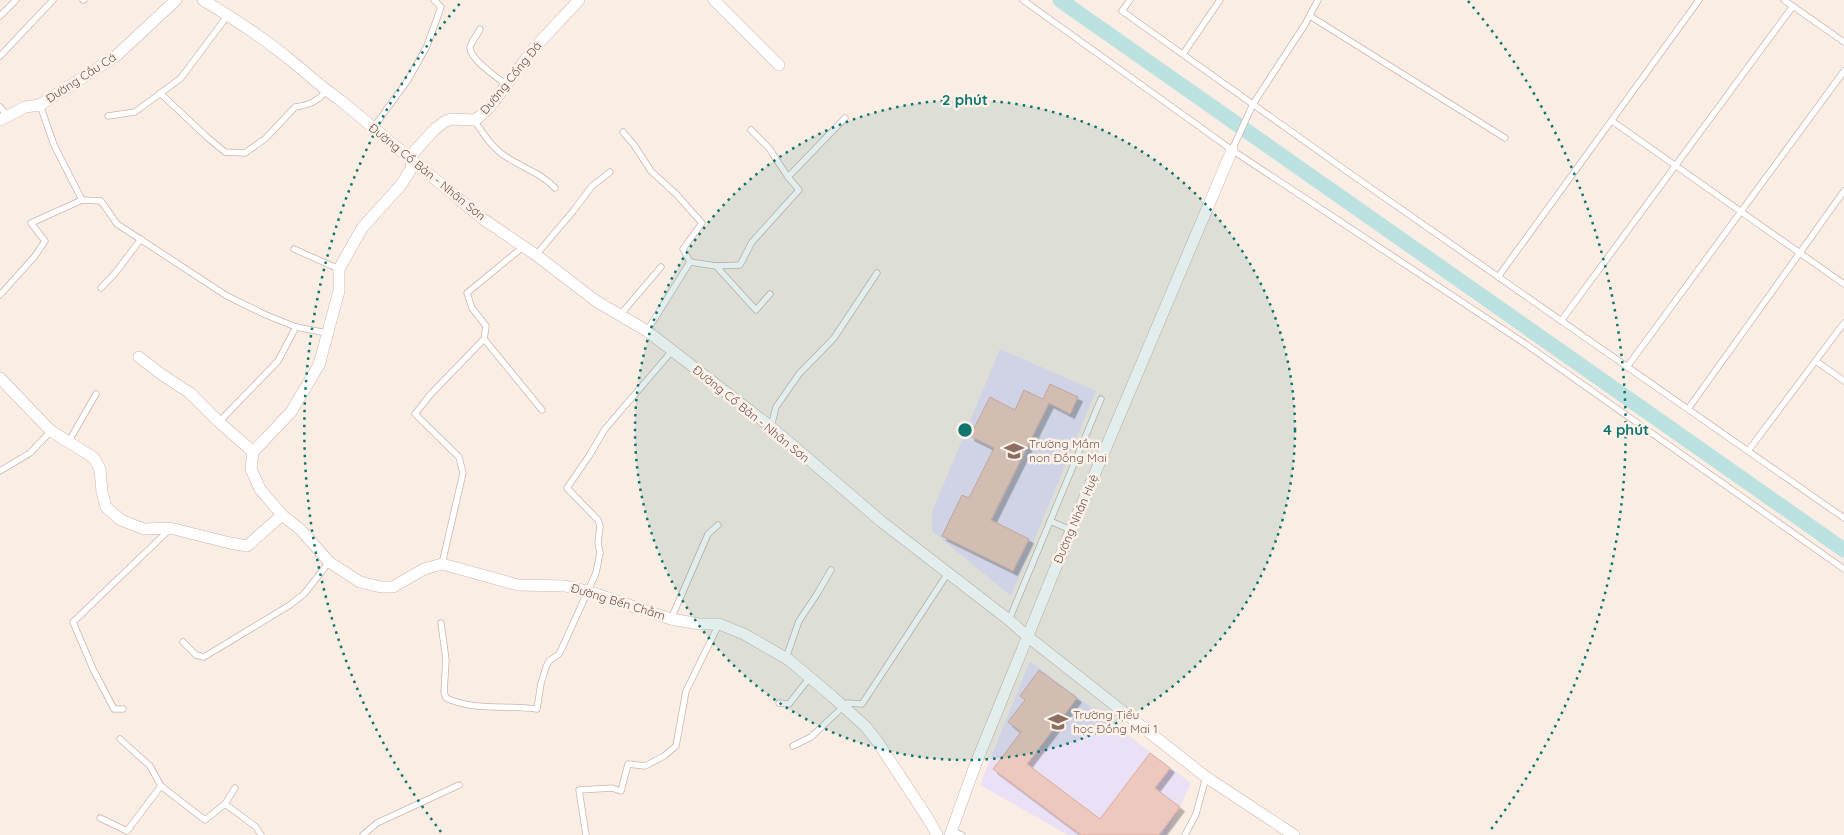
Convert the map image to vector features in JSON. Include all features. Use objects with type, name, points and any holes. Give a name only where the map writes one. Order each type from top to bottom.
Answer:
[{"type":"street","name":"Đường Cầu Cá","points":[[4,118],[25,107],[40,105],[115,57],[176,0]]},
{"type":"street","name":"Đường Cổ Bản - Nhân Sơn","points":[[203,0],[230,13],[289,59],[483,219],[524,246],[596,301],[646,330],[771,427],[882,522],[1009,620],[1206,777],[1294,835]]},
{"type":"street","name":"Đường Cống Đá","points":[[253,452],[291,412],[319,365],[340,291],[339,269],[362,228],[401,185],[411,169],[413,153],[444,122],[451,119],[474,120],[489,108],[535,47],[579,0]]},
{"type":"street","points":[[714,0],[779,65]]},
{"type":"street","name":"Đường Nhân Huệ","points":[[955,834],[976,763],[1027,636],[1232,150]]},
{"type":"street","points":[[139,357],[190,393],[253,452],[251,468],[260,489],[282,515],[301,530],[329,562],[360,582],[381,587],[393,587],[424,569],[442,564]]},
{"type":"street","points":[[1,381],[51,431],[94,458],[100,469],[102,492],[106,507],[121,520],[144,528],[170,528],[247,546],[282,515]]},
{"type":"street","name":"Đường Bến Chằm","points":[[442,564],[518,585],[565,586],[587,591],[671,619],[699,624],[719,624],[744,634],[786,658],[844,706],[866,727],[929,820],[937,835]]},
{"type":"lane","points":[[0,16],[16,0]]},
{"type":"lane","points":[[0,56],[53,0]]},
{"type":"lane","points":[[372,128],[408,80],[427,46],[441,7],[434,0]]},
{"type":"lane","points":[[1023,0],[1232,150],[1524,343],[1844,569]]},
{"type":"lane","points":[[1130,0],[1122,11],[1348,172],[1844,518]]},
{"type":"lane","points":[[1183,54],[1220,0]]},
{"type":"lane","points":[[1232,150],[1253,104],[1310,16],[1318,0]]},
{"type":"lane","points":[[1498,277],[1699,0]]},
{"type":"lane","points":[[1784,0],[1844,42]]},
{"type":"lane","points":[[1562,321],[1793,6]]},
{"type":"lane","points":[[108,116],[135,112],[181,78],[230,13]]},
{"type":"lane","points":[[1310,16],[1504,138]]},
{"type":"lane","points":[[480,29],[470,47],[471,54],[484,68],[507,85]]},
{"type":"lane","points":[[1627,367],[1844,71]]},
{"type":"lane","points":[[160,93],[225,152],[245,153],[266,138],[295,106],[308,105],[319,99],[326,91]]},
{"type":"lane","points":[[40,105],[54,145],[82,200]]},
{"type":"lane","points":[[0,107],[4,118]]},
{"type":"lane","points":[[788,177],[846,118]]},
{"type":"lane","points":[[474,120],[496,149],[543,178],[555,188]]},
{"type":"lane","points":[[1612,121],[1844,284]]},
{"type":"lane","points":[[690,262],[716,266],[740,265],[752,242],[799,190],[769,148],[751,130]]},
{"type":"lane","points":[[623,132],[651,171],[677,195],[702,223],[683,250],[690,262]]},
{"type":"lane","points":[[536,255],[592,186],[610,172]]},
{"type":"lane","points":[[1688,409],[1844,191]]},
{"type":"lane","points":[[0,296],[35,256],[45,241],[31,223],[82,200],[101,201],[117,224],[227,296],[296,327],[327,333]]},
{"type":"lane","points":[[101,288],[116,272],[141,239]]},
{"type":"lane","points":[[442,564],[464,473],[460,457],[415,414],[430,395],[484,339],[486,326],[472,308],[467,293],[524,246]]},
{"type":"lane","points":[[294,248],[339,269]]},
{"type":"lane","points":[[646,330],[690,262]]},
{"type":"lane","points":[[716,266],[756,310],[770,294]]},
{"type":"lane","points":[[620,315],[661,267]]},
{"type":"lane","points":[[771,427],[776,407],[799,374],[834,338],[877,273]]},
{"type":"lane","points":[[1748,451],[1844,323]]},
{"type":"lane","points":[[219,422],[278,361],[296,327]]},
{"type":"lane","points":[[484,339],[542,410]]},
{"type":"lane","points":[[441,623],[446,660],[444,692],[446,698],[474,706],[537,709],[541,683],[546,667],[549,661],[559,654],[572,629],[596,573],[600,553],[598,541],[600,526],[595,515],[582,505],[567,488],[605,429],[672,351]]},
{"type":"lane","points":[[1816,360],[1844,381]]},
{"type":"lane","points":[[69,441],[96,394]]},
{"type":"lane","points":[[1009,620],[1101,399]]},
{"type":"lane","points":[[0,471],[30,453],[51,431]]},
{"type":"lane","points":[[1050,520],[1071,530]]},
{"type":"lane","points":[[671,619],[708,534],[718,525]]},
{"type":"lane","points":[[123,709],[114,708],[93,669],[73,622],[170,528]]},
{"type":"lane","points":[[183,642],[196,656],[204,657],[290,605],[304,594],[329,562]]},
{"type":"lane","points":[[786,658],[799,620],[831,570]]},
{"type":"lane","points":[[793,746],[811,737],[846,703],[862,704],[948,572]]},
{"type":"lane","points":[[586,835],[579,790],[612,788],[621,791],[628,764],[645,766],[664,756],[676,746],[686,691],[719,624]]},
{"type":"lane","points":[[779,703],[789,704],[810,677]]},
{"type":"lane","points":[[120,739],[150,766],[161,786],[205,820],[225,804],[235,788]]},
{"type":"lane","points":[[1185,835],[1196,814],[1206,777]]},
{"type":"lane","points":[[363,835],[377,822],[459,785]]},
{"type":"lane","points":[[100,818],[126,831],[161,786]]},
{"type":"lane","points":[[225,804],[256,827],[261,835]]},
{"type":"shaded area","name":"Trường Mầm non Đồng Mai","points":[[1000,349],[1096,391],[1011,596],[932,531],[932,512]]},
{"type":"shaded area","name":"Trường Tiểu học Đồng Mai 1","points":[[1030,661],[1191,783],[1166,835],[1068,835],[980,785]]},
{"type":"building","points":[[1050,384],[1078,397],[1070,414],[1049,403],[991,520],[1029,539],[1013,571],[942,536],[962,495],[969,498],[994,448],[970,436],[990,397],[1015,410],[1024,390],[1043,399]]},
{"type":"building","points":[[1039,670],[1077,698],[1027,764],[1100,819],[1150,753],[1170,768],[1155,788],[1180,807],[1159,835],[1081,835],[993,769],[1021,732],[1008,722],[1025,700],[1020,696]]},
{"type":"waterway","points":[[1060,0],[1844,550]]},
{"type":"place","name":"Trường Mầm non Đồng Mai","points":[[1014,451]]},
{"type":"place","name":"Trường Tiểu học Đồng Mai 1","points":[[1058,722]]}]
